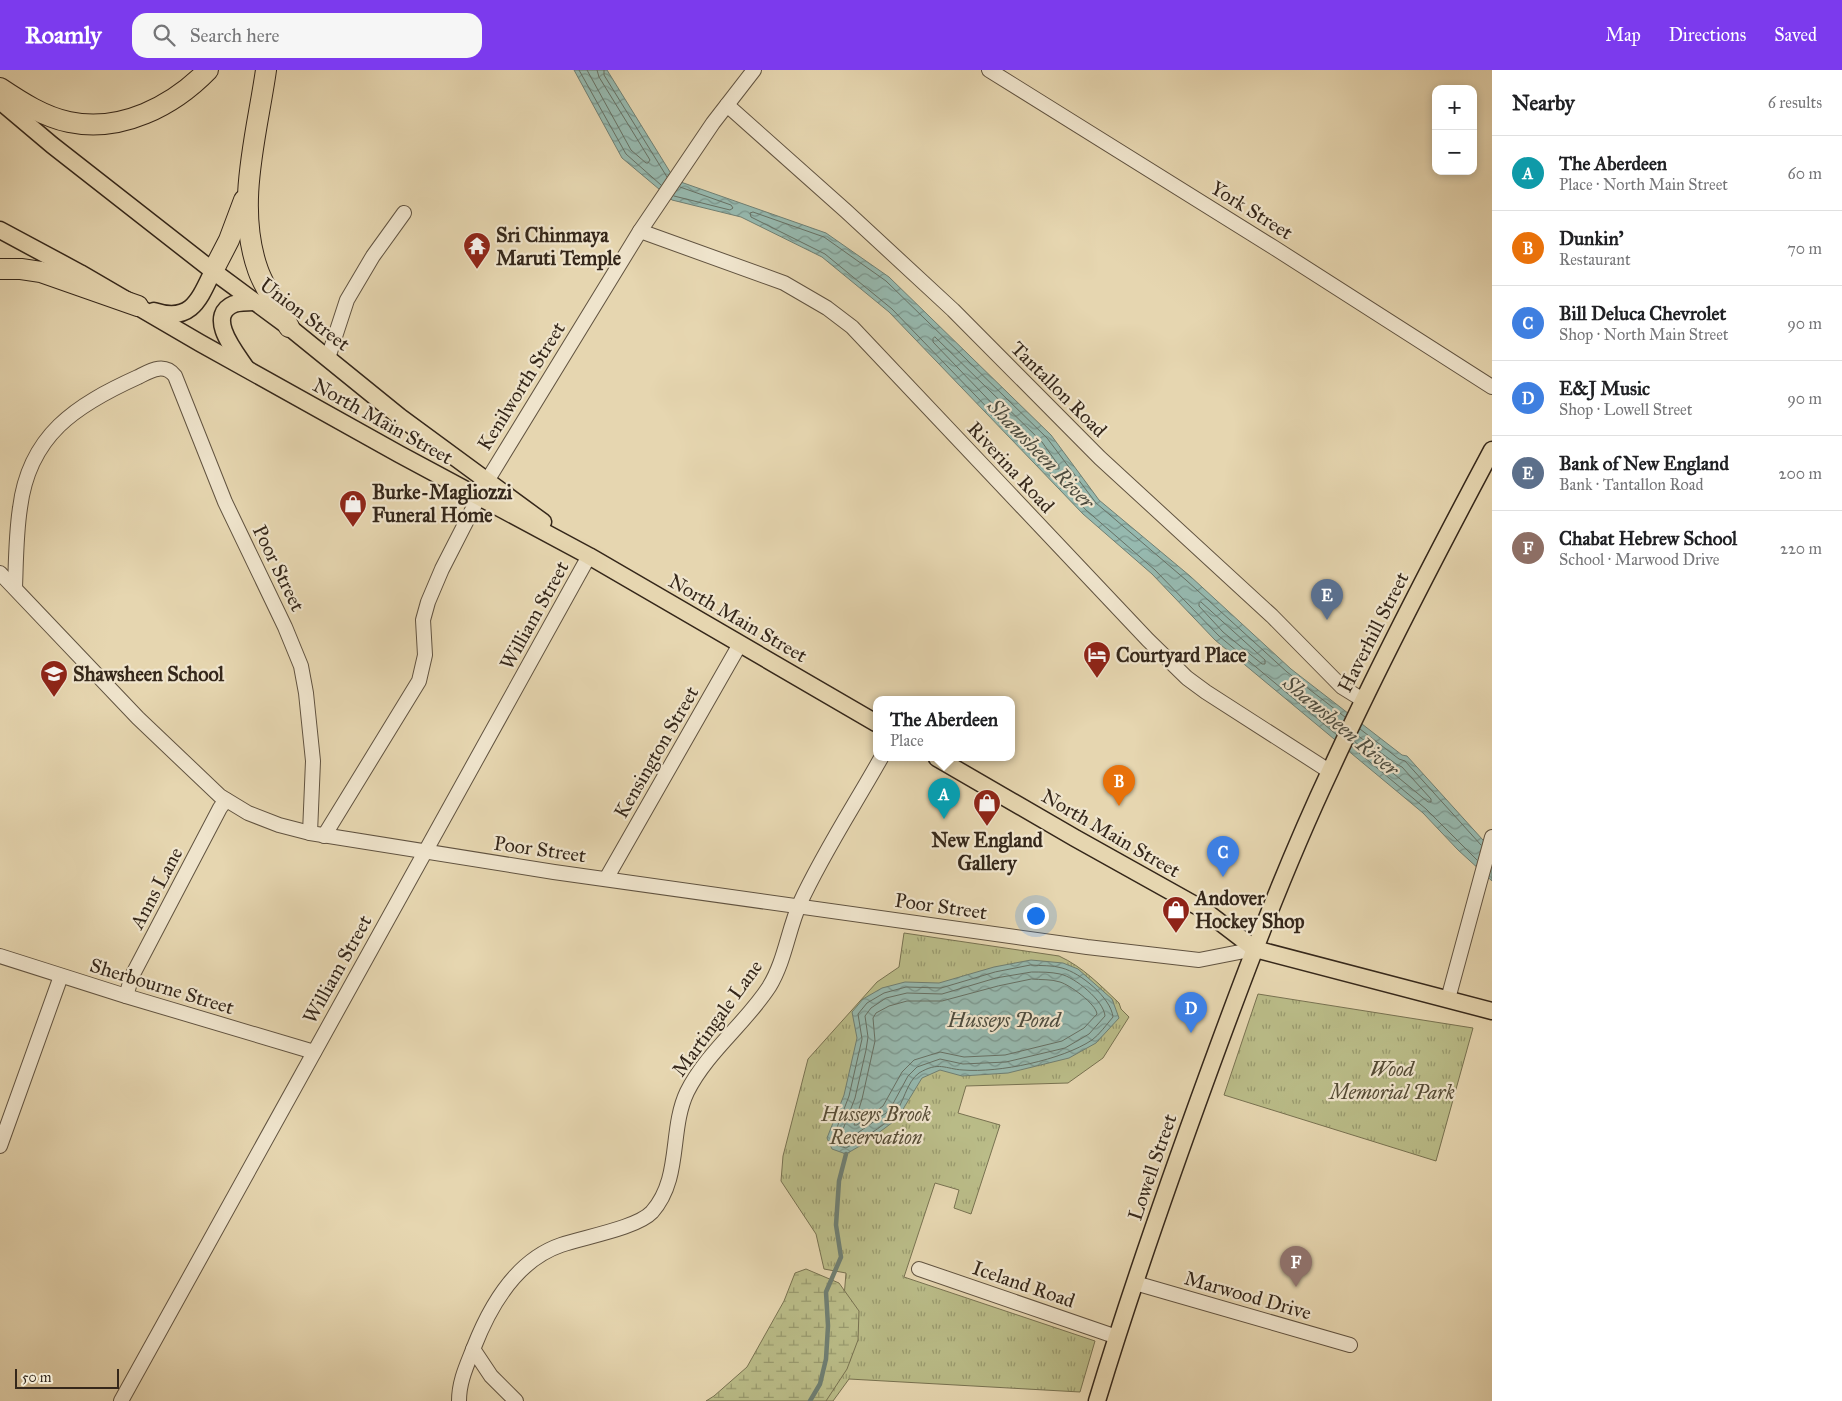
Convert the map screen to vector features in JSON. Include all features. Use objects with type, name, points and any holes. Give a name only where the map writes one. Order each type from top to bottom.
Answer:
[{"type":"highway","points":[[0,88],[34,109],[68,122],[115,123],[140,116],[168,103],[193,85],[208,70]]},
{"type":"highway","points":[[213,271],[229,240],[247,192],[266,70]]},
{"type":"highway","points":[[247,192],[251,241],[256,264],[262,279],[289,327]]},
{"type":"highway","points":[[0,269],[21,269],[41,272],[138,306]]},
{"type":"main road","name":"Union Street","points":[[0,101],[52,145],[213,271],[289,327],[400,416],[589,556]]},
{"type":"main road","name":"North Main Street","points":[[0,230],[80,273],[247,370],[589,556],[873,721]]},
{"type":"main road","points":[[138,306],[165,315],[184,313],[195,304],[213,271]]},
{"type":"main road","points":[[247,370],[222,330],[222,321],[225,312],[234,304],[254,302]]},
{"type":"main road","name":"Haverhill Street","points":[[1255,949],[1329,771],[1360,705],[1408,607],[1492,450]]},
{"type":"main road","name":"North Main Street","points":[[942,761],[1204,910],[1255,949],[1492,1011]]},
{"type":"main road","name":"Lowell Street","points":[[1097,1401],[1116,1337],[1170,1177],[1255,949]]},
{"type":"street","name":"Kenilworth Street","points":[[317,834],[419,681],[424,655],[423,620],[428,602],[442,569],[487,481],[640,231],[693,151],[754,70]]},
{"type":"street","name":"York Street","points":[[990,70],[1492,387]]},
{"type":"street","name":"Tantallon Road","points":[[727,105],[953,310],[1100,458],[1272,616],[1360,705]]},
{"type":"street","points":[[328,358],[347,300],[369,263],[404,213]]},
{"type":"street","name":"Riverina Road","points":[[640,231],[784,283],[807,295],[852,327],[1175,667],[1206,692],[1329,771]]},
{"type":"street","name":"Poor Street","points":[[15,588],[18,522],[22,494],[29,471],[41,445],[59,425],[78,409],[117,386],[156,369],[165,369],[175,376],[225,502],[285,627],[298,659],[306,693],[311,738],[317,834],[606,879],[1078,946],[1198,960],[1255,949]]},
{"type":"street","name":"William Street","points":[[121,1401],[589,556]]},
{"type":"street","points":[[0,573],[223,804],[279,825],[317,834]]},
{"type":"street","name":"Kensington Street","points":[[606,879],[740,644]]},
{"type":"street","name":"Martingale Lane","points":[[459,1401],[462,1375],[473,1349],[490,1310],[510,1283],[533,1261],[559,1246],[632,1224],[650,1214],[657,1206],[671,1172],[682,1106],[686,1095],[704,1065],[770,986],[782,959],[799,906],[813,876],[879,761]]},
{"type":"street","name":"Anns Lane","points":[[126,996],[132,976],[223,804]]},
{"type":"street","points":[[1448,1000],[1492,837]]},
{"type":"street","name":"Sherbourne Street","points":[[0,956],[314,1052]]},
{"type":"street","points":[[0,1146],[61,976]]},
{"type":"street","name":"Iceland Road","points":[[919,1269],[1116,1337]]},
{"type":"street","name":"Marwood Drive","points":[[1135,1283],[1350,1345]]},
{"type":"street","points":[[473,1349],[491,1376],[516,1401]]},
{"type":"green space","name":"Husseys Brook Reservation","points":[[904,933],[1059,956],[1076,965],[1091,977],[1119,1003],[1121,1009],[1129,1017],[1103,1058],[1068,1083],[966,1086],[958,1113],[1000,1125],[971,1214],[954,1208],[959,1190],[935,1183],[904,1277],[1095,1341],[1080,1392],[849,1379],[833,1401],[770,1401],[845,1367],[850,1361],[853,1347],[844,1297],[846,1273],[824,1269],[816,1234],[781,1181],[783,1156],[808,1059],[877,982],[899,967]]},
{"type":"green space","name":"Wood Memorial Park","points":[[1258,994],[1473,1028],[1436,1161],[1224,1095]]},
{"type":"green space","points":[[806,1269],[839,1283],[859,1311],[858,1340],[847,1369],[826,1401],[706,1401],[747,1367],[784,1301],[795,1273]]},
{"type":"water","name":"Shawsheen River","points":[[574,70],[607,70],[675,180],[826,233],[889,277],[1051,435],[1099,500],[1190,576],[1291,669],[1402,755],[1407,756],[1492,850],[1492,881],[1458,850],[1423,813],[1215,640],[1152,574],[1083,514],[889,312],[822,257],[741,217],[672,200],[622,158]]},
{"type":"water","name":"Husseys Pond","points":[[1031,960],[1063,963],[1078,969],[1112,999],[1119,1018],[1096,1043],[1069,1058],[1008,1073],[962,1076],[940,1070],[922,1078],[897,1119],[865,1143],[846,1154],[832,1149],[827,1138],[844,1095],[857,1038],[852,1012],[863,999],[882,988],[905,982],[939,983],[994,967]]},
{"type":"waterway","points":[[810,1401],[820,1384],[826,1359],[828,1326],[826,1292],[841,1257],[836,1225],[839,1181],[846,1154]]},
{"type":"place","name":"Sri Chinmaya Maruti Temple","points":[[477,270]]},
{"type":"place","name":"Burke-Magliozzi Funeral Home","points":[[353,528]]},
{"type":"place","name":"Bank of New England","points":[[1327,620]]},
{"type":"place","name":"Courtyard Place","points":[[1097,679]]},
{"type":"place","name":"Shawsheen School","points":[[54,698]]},
{"type":"place","name":"Dunkin'","points":[[1119,806]]},
{"type":"place","name":"The Aberdeen","points":[[944,819]]},
{"type":"place","name":"New England Gallery","points":[[987,827]]},
{"type":"place","name":"Bill Deluca Chevrolet","points":[[1223,877]]},
{"type":"place","name":"Andover Hockey Shop","points":[[1176,934]]},
{"type":"place","name":"E&J Music","points":[[1191,1033]]},
{"type":"place","name":"Chabat Hebrew School","points":[[1296,1287]]}]
